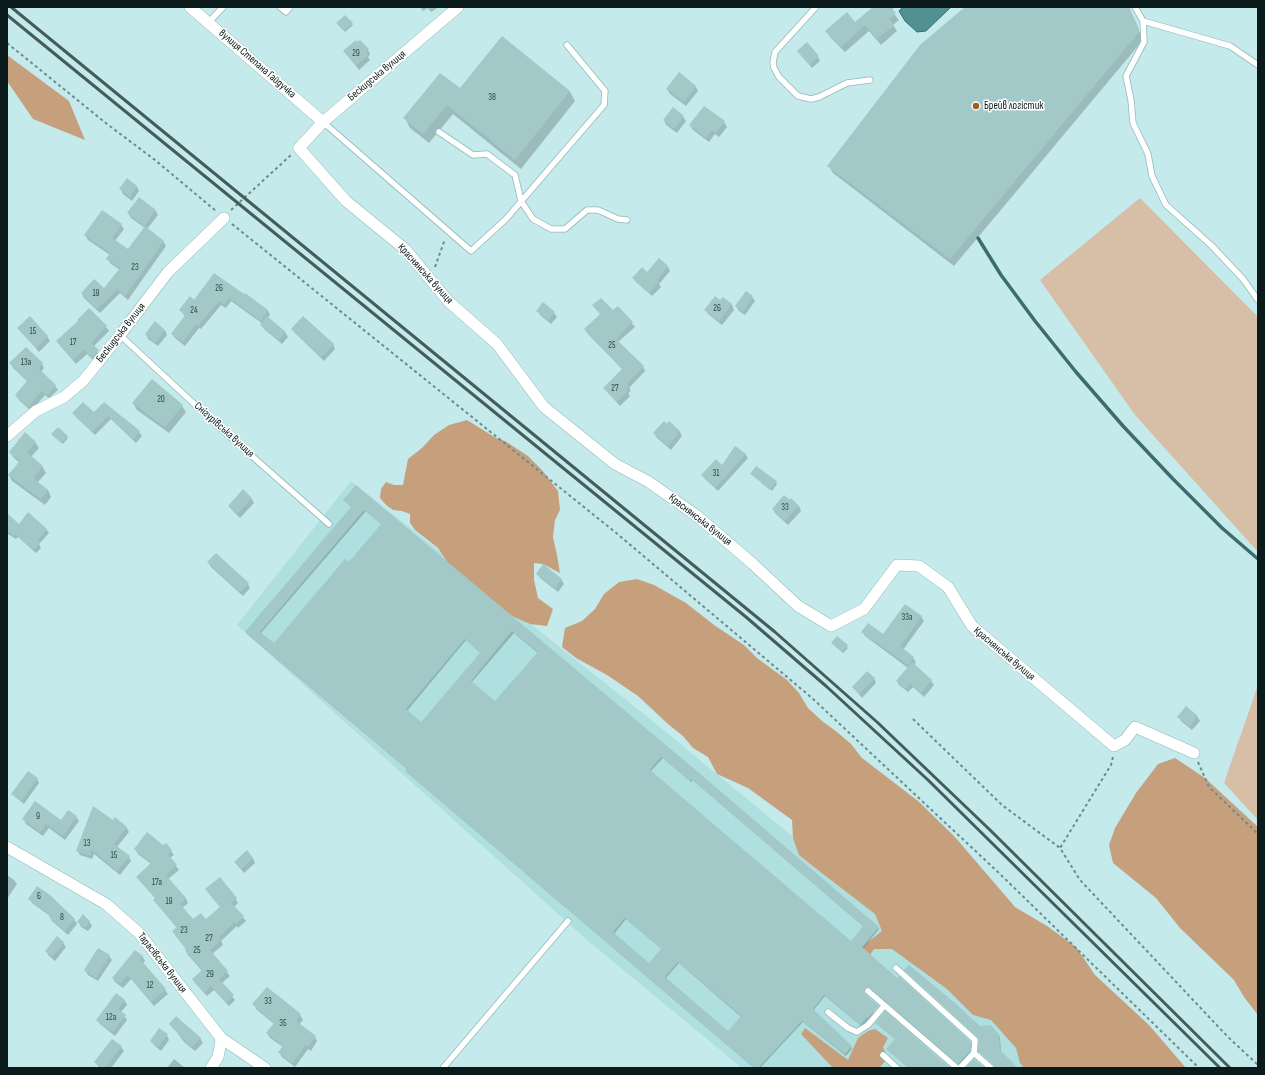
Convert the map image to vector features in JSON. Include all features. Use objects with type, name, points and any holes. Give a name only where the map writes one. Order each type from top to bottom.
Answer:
[{"type":"street","name":"вулиця Степана Гайдучка","points":[[190,7],[323,122]]},
{"type":"street","name":"Бескидська вулиця","points":[[299,148],[323,122],[458,7]]},
{"type":"street","name":"Краснянська вулиця","points":[[299,148],[346,201],[406,250],[448,301],[497,344],[544,407],[615,464],[649,482],[697,516],[753,564],[798,606],[831,626],[864,609],[897,565],[919,566],[948,587],[972,626],[1114,746]]},
{"type":"street","name":"Бескидська вулиця","points":[[7,436],[36,411],[64,397],[82,381],[120,335],[168,272],[224,218]]},
{"type":"street","points":[[1114,746],[1125,740],[1134,727],[1194,753]]},
{"type":"street","name":"Тарасівська вулиця","points":[[7,847],[106,904],[139,933],[221,1038],[265,1068]]},
{"type":"street","points":[[211,1068],[218,1057],[221,1038]]},
{"type":"lane","points":[[208,23],[223,7]]},
{"type":"lane","points":[[280,7],[286,12],[290,7]]},
{"type":"lane","points":[[816,7],[775,52],[773,62],[774,68],[779,77],[798,96],[811,99],[819,97],[847,83],[870,80]]},
{"type":"lane","points":[[1135,7],[1143,21],[1144,42],[1126,76],[1134,123],[1148,154],[1152,176],[1166,205],[1212,246],[1243,279],[1258,300]]},
{"type":"lane","points":[[1143,21],[1230,46],[1258,65]]},
{"type":"lane","points":[[323,122],[471,251],[506,219],[604,106],[605,91],[567,45]]},
{"type":"lane","points":[[439,132],[473,155],[486,154],[515,175],[521,201],[533,219],[551,229],[566,228],[587,210],[598,210],[618,219],[627,220]]},
{"type":"lane","name":"Снігурівська вулиця","points":[[120,335],[219,427],[329,524]]},
{"type":"lane","points":[[444,1068],[568,921]]},
{"type":"lane","points":[[896,968],[975,1040],[974,1053],[960,1068]]},
{"type":"lane","points":[[868,992],[957,1068]]},
{"type":"lane","points":[[828,1012],[848,1028],[857,1032],[868,1025],[884,1006]]},
{"type":"lane","points":[[974,1053],[991,1068]]},
{"type":"lane","points":[[883,1056],[897,1068]]},
{"type":"path","points":[[7,43],[107,124],[155,160],[224,218],[614,532],[812,698],[994,869],[1199,1068]]},
{"type":"path","points":[[224,218],[237,203],[299,148]]},
{"type":"path","points":[[431,280],[448,230]]},
{"type":"path","points":[[913,719],[1002,805],[1060,848],[1080,880],[1228,1037],[1258,1064]]},
{"type":"path","points":[[1060,848],[1112,765],[1114,746]]},
{"type":"path","points":[[1194,753],[1209,787],[1258,834]]},
{"type":"shaded area","points":[[903,7],[951,7],[926,31],[917,32],[905,21],[899,11]]},
{"type":"shaded area","points":[[7,55],[69,101],[85,140],[33,119],[7,81]]},
{"type":"shaded area","points":[[1140,198],[1258,317],[1258,552],[1135,415],[1040,280]]},
{"type":"shaded area","points":[[467,420],[496,438],[505,441],[528,456],[542,470],[558,491],[560,510],[555,520],[553,537],[560,573],[543,564],[534,563],[534,580],[538,598],[553,609],[547,626],[530,624],[514,617],[499,607],[448,563],[438,548],[415,530],[410,523],[410,514],[393,510],[380,498],[381,489],[386,482],[394,485],[403,485],[408,459],[422,448],[434,435],[449,425]]},
{"type":"shaded area","points":[[351,481],[644,714],[849,883],[1046,1068],[742,1068],[587,940],[237,625]]},
{"type":"shaded area","points":[[637,579],[654,585],[686,603],[714,625],[744,645],[757,658],[787,680],[799,693],[808,708],[851,744],[862,758],[918,801],[955,837],[1015,907],[1047,926],[1076,947],[1095,975],[1149,1025],[1186,1068],[1024,1068],[1020,1063],[1016,1048],[991,1020],[973,1015],[947,989],[892,949],[874,949],[865,963],[856,956],[868,942],[882,931],[875,914],[799,855],[793,838],[792,820],[748,788],[717,774],[708,757],[693,748],[683,736],[638,696],[607,675],[576,658],[562,647],[565,628],[582,621],[595,609],[604,594],[619,582]]},
{"type":"shaded area","points":[[1258,685],[1258,820],[1224,783]]},
{"type":"shaded area","points":[[1175,758],[1205,778],[1258,827],[1258,1015],[1244,997],[1234,980],[1180,928],[1156,898],[1113,863],[1109,845],[1115,828],[1136,793],[1158,764]]},
{"type":"shaded area","points":[[805,1028],[848,1060],[858,1038],[868,1031],[875,1029],[888,1038],[883,1047],[888,1058],[880,1067],[881,1068],[833,1068],[801,1034]]},
{"type":"building","points":[[873,7],[890,7],[896,13],[889,19],[894,25],[877,39],[865,25],[841,47],[825,31],[847,12],[855,22]]},
{"type":"building","name":"Брейв логістик","points":[[965,7],[1129,7],[1139,32],[950,259],[827,166],[920,45]]},
{"type":"building","points":[[345,15],[353,23],[344,31],[336,23]]},
{"type":"building","points":[[502,36],[570,91],[515,160],[447,105],[423,134],[403,118],[440,73],[460,88]]},
{"type":"building","points":[[356,40],[357,42],[360,40],[369,49],[366,52],[368,55],[356,66],[343,51]]},
{"type":"building","points":[[807,42],[819,56],[809,65],[797,51]]},
{"type":"building","points":[[679,72],[696,86],[684,102],[666,89]]},
{"type":"building","points":[[704,106],[725,121],[716,133],[712,130],[706,138],[689,125]]},
{"type":"building","points":[[673,107],[684,116],[674,129],[663,120]]},
{"type":"building","points":[[127,178],[137,186],[130,197],[119,189]]},
{"type":"building","points":[[139,197],[156,210],[144,226],[127,213]]},
{"type":"building","points":[[102,210],[122,224],[112,238],[128,249],[145,226],[164,241],[125,296],[117,289],[97,309],[81,293],[94,279],[104,288],[120,268],[106,259],[110,253],[84,235]]},
{"type":"building","points":[[659,258],[668,266],[657,280],[659,282],[649,293],[632,278],[642,267],[647,272]]},
{"type":"building","points":[[214,273],[268,310],[261,321],[229,298],[224,305],[219,301],[198,326],[196,324],[183,342],[171,334],[185,315],[179,310],[190,296],[194,300]]},
{"type":"building","points":[[746,291],[753,296],[743,312],[735,306]]},
{"type":"building","points":[[715,296],[720,300],[723,297],[732,304],[719,321],[704,310]]},
{"type":"building","points":[[601,298],[613,310],[618,306],[633,322],[616,339],[644,366],[627,384],[629,386],[626,389],[628,391],[617,402],[603,388],[622,369],[584,329],[600,314],[592,305]]},
{"type":"building","points":[[543,302],[555,312],[548,320],[536,311]]},
{"type":"building","points":[[89,308],[107,326],[91,343],[99,350],[92,358],[84,350],[73,360],[56,341],[78,321],[77,320]]},
{"type":"building","points":[[30,316],[48,336],[36,348],[17,328]]},
{"type":"building","points":[[267,316],[286,332],[279,340],[260,325]]},
{"type":"building","points":[[303,316],[334,344],[321,357],[291,329]]},
{"type":"building","points":[[155,321],[165,330],[155,343],[145,334]]},
{"type":"building","points":[[26,347],[43,363],[38,368],[56,385],[47,395],[42,391],[28,407],[15,395],[27,381],[9,363]]},
{"type":"building","points":[[152,379],[183,405],[165,427],[132,403]]},
{"type":"building","points":[[83,402],[94,412],[104,402],[140,431],[133,440],[108,416],[92,432],[72,413]]},
{"type":"building","points":[[664,421],[667,424],[669,421],[680,431],[668,446],[653,433]]},
{"type":"building","points":[[58,427],[68,436],[61,443],[51,434]]},
{"type":"building","points":[[25,432],[36,442],[27,452],[43,466],[33,478],[48,490],[41,499],[8,475],[20,461],[9,452]]},
{"type":"building","points":[[735,446],[746,454],[715,488],[701,475],[716,459],[722,465]]},
{"type":"building","points":[[756,466],[777,481],[770,490],[761,483],[762,482],[750,474]]},
{"type":"building","points":[[356,485],[705,778],[879,927],[862,947],[897,978],[899,976],[971,1042],[970,1051],[958,1064],[868,987],[865,989],[864,993],[879,1006],[860,1025],[824,995],[813,1009],[852,1046],[845,1054],[802,1021],[758,1068],[754,1068],[405,771],[407,769],[245,632],[351,507],[343,500]],"holes":[[[364,510],[381,524],[349,562],[345,559],[274,643],[260,632]],[[512,631],[538,652],[495,701],[471,681]],[[465,639],[480,653],[421,722],[406,709]],[[661,757],[690,781],[691,779],[863,926],[851,941],[650,770]],[[625,918],[661,949],[649,963],[613,932]],[[678,962],[741,1016],[728,1031],[665,977]]]},
{"type":"building","points":[[243,489],[252,498],[237,514],[228,506]]},
{"type":"building","points":[[784,495],[790,500],[791,498],[799,506],[785,521],[772,509]]},
{"type":"building","points":[[28,512],[47,529],[37,541],[40,543],[34,550],[15,534],[14,536],[7,531],[7,513],[19,524]]},
{"type":"building","points":[[216,553],[249,583],[240,592],[207,562]]},
{"type":"building","points":[[543,564],[562,579],[555,588],[536,574]]},
{"type":"building","points":[[905,604],[922,616],[900,646],[914,657],[908,665],[861,632],[868,623],[883,634]]},
{"type":"building","points":[[837,636],[848,645],[842,652],[831,643]]},
{"type":"building","points":[[912,662],[932,680],[921,693],[910,683],[905,689],[896,681]]},
{"type":"building","points":[[867,671],[875,678],[859,694],[852,687]]},
{"type":"building","points":[[1186,706],[1198,716],[1190,726],[1177,717]]},
{"type":"building","points":[[28,771],[38,778],[21,801],[11,794]]},
{"type":"building","points":[[35,801],[61,820],[68,810],[77,816],[63,836],[46,824],[40,832],[22,819]]},
{"type":"building","points":[[93,806],[113,820],[115,817],[127,827],[114,844],[130,856],[117,871],[92,850],[90,856],[76,851]]},
{"type":"building","points":[[147,832],[163,845],[166,843],[172,850],[168,854],[177,865],[166,875],[186,898],[180,904],[193,919],[201,913],[206,919],[220,907],[205,889],[220,877],[237,898],[231,903],[244,916],[236,924],[234,922],[219,937],[221,940],[210,950],[228,971],[219,979],[234,995],[226,1003],[211,986],[204,993],[192,979],[202,970],[185,950],[186,949],[172,931],[177,927],[153,900],[155,898],[136,877],[151,863],[134,849]]},
{"type":"building","points":[[247,850],[253,858],[241,869],[234,862]]},
{"type":"building","points":[[37,886],[50,895],[75,919],[65,931],[49,917],[50,915],[28,899]]},
{"type":"building","points":[[83,914],[90,921],[85,928],[77,922]]},
{"type":"building","points":[[57,936],[64,942],[52,957],[45,951]]},
{"type":"building","points":[[98,948],[110,955],[96,978],[84,970]]},
{"type":"building","points":[[135,950],[143,956],[140,959],[166,989],[151,1002],[128,975],[120,984],[112,978]]},
{"type":"building","points":[[909,965],[980,1026],[991,1025],[999,1035],[1000,1050],[1018,1068],[995,1068],[994,1065],[978,1051],[978,1037],[904,970]]},
{"type":"building","points":[[267,987],[301,1014],[296,1021],[316,1036],[308,1047],[306,1045],[292,1063],[278,1052],[283,1046],[266,1033],[274,1023],[252,1004]]},
{"type":"building","points":[[116,993],[125,1000],[118,1009],[126,1015],[112,1032],[96,1020]]},
{"type":"building","points":[[885,1011],[950,1068],[908,1068],[886,1049],[895,1039],[875,1023]]},
{"type":"building","points":[[176,1016],[201,1038],[192,1047],[169,1024]]},
{"type":"building","points":[[159,1028],[168,1034],[158,1047],[150,1041]]},
{"type":"building","points":[[112,1039],[122,1046],[105,1068],[102,1068],[94,1062]]},
{"type":"building","points":[[974,1059],[985,1068],[966,1068]]},
{"type":"waterway","points":[[978,238],[1001,275],[1035,321],[1076,372],[1123,426],[1222,528],[1258,559]]},
{"type":"railway","points":[[11,7],[775,632],[877,722],[989,829],[1230,1068]]},
{"type":"railway","points":[[7,15],[746,617],[826,686],[928,780],[1220,1068]]},
{"type":"place","name":"Брейв логістик","points":[[976,106]]}]
